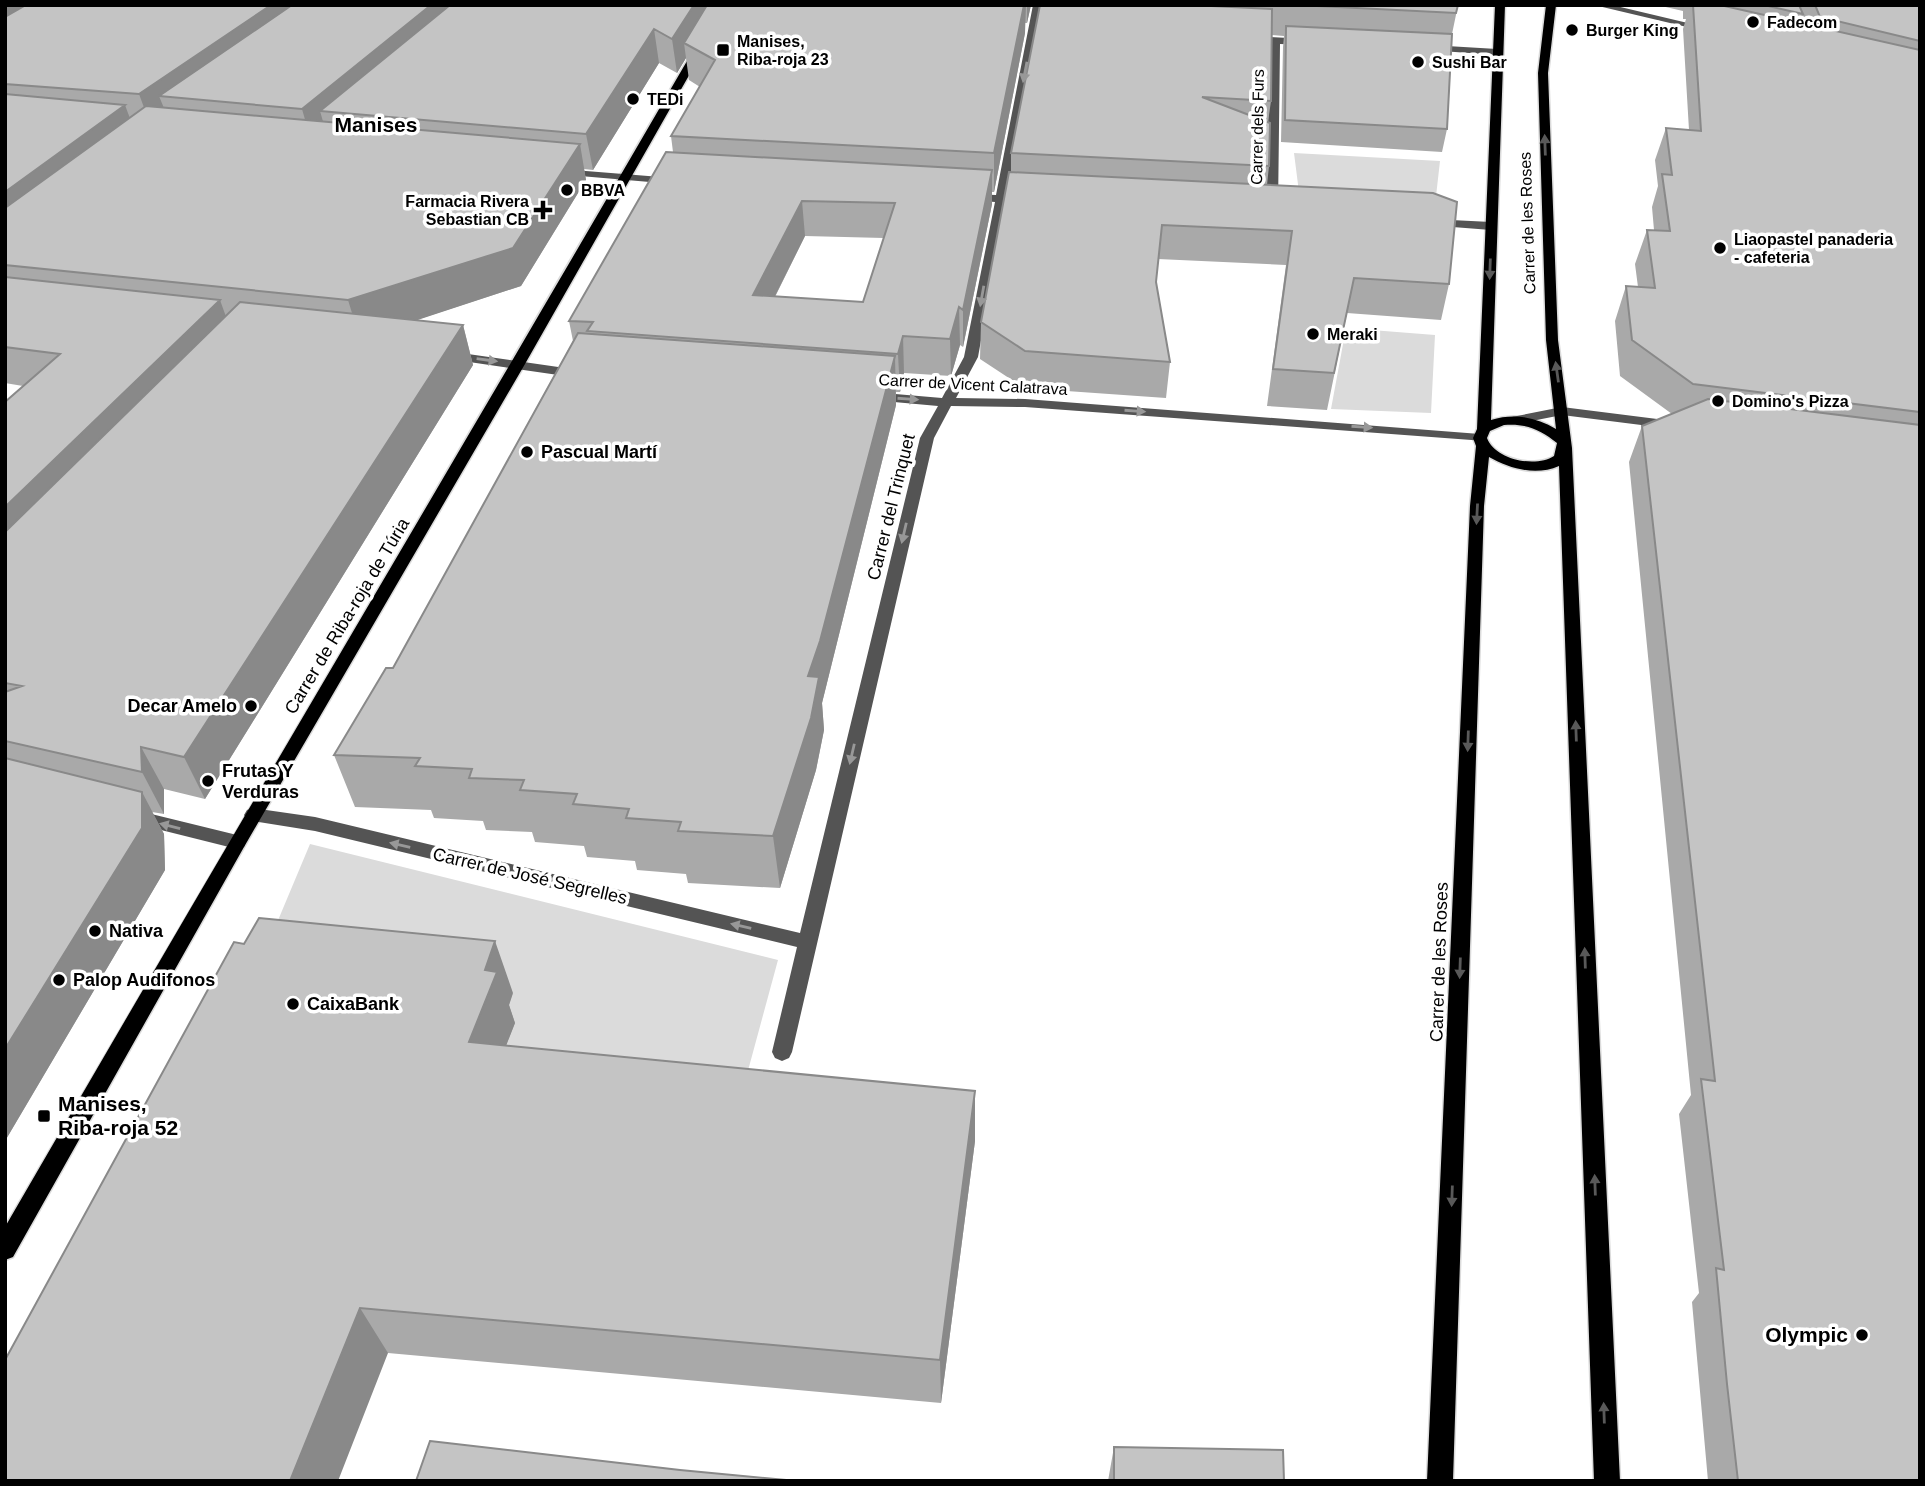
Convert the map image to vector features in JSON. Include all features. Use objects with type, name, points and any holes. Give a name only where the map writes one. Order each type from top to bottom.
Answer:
[{"type":"main road","name":"Carrer de les Roses","points":[[1440,1481],[1477,506],[1500,5]]},
{"type":"main road","name":"Carrer de les Roses","points":[[1551,5],[1543,87],[1552,340],[1564,444],[1607,1481]]},
{"type":"main road","name":"Carrer de Riba-roja de Túria","points":[[5,1249],[237,842],[518,364],[706,36]]},
{"type":"main road","points":[[1517,420],[1543,426],[1564,444],[1563,456],[1556,462],[1531,467],[1502,460],[1482,438],[1491,424],[1517,420]]},
{"type":"street","name":"Carrer del Trinquet","points":[[782,1052],[927,438],[971,357],[1038,5]]},
{"type":"street","points":[[1598,5],[1721,32]]},
{"type":"street","points":[[1235,39],[1316,43]]},
{"type":"street","name":"Carrer dels Furs","points":[[1272,215],[1275,41]]},
{"type":"street","points":[[1425,48],[1497,52]]},
{"type":"street","points":[[553,171],[690,182]]},
{"type":"street","points":[[959,196],[1040,201]]},
{"type":"street","points":[[1258,214],[1284,215]]},
{"type":"street","points":[[1415,222],[1491,226]]},
{"type":"street","points":[[434,354],[588,375]]},
{"type":"street","name":"Carrer de Vicent Calatrava","points":[[863,396],[945,402],[1025,403],[1482,438]]},
{"type":"street","points":[[1517,420],[1562,411],[1686,427]]},
{"type":"street","points":[[121,813],[237,842]]},
{"type":"street","name":"Carrer de José Segrelles","points":[[253,815],[315,824],[807,942]]},
{"type":"shaded area","points":[[1294,153],[1440,161],[1434,214],[1301,208]]},
{"type":"shaded area","points":[[1346,328],[1435,335],[1431,413],[1331,409]]},
{"type":"shaded area","points":[[310,844],[778,960],[743,1089],[485,1070],[513,993],[271,937]]},
{"type":"building","points":[[26,5],[271,5],[139,94],[5,84],[5,17]]},
{"type":"building","points":[[292,5],[431,5],[302,109],[159,96]]},
{"type":"building","points":[[450,5],[694,5],[672,39],[654,29],[586,134],[320,111]]},
{"type":"building","points":[[707,5],[1024,5],[994,153],[671,136],[715,60],[684,43]]},
{"type":"building","points":[[1040,5],[1191,5],[1272,9],[1271,101],[1202,97],[1270,123],[1269,166],[1011,153]]},
{"type":"building","points":[[1297,5],[1458,5],[1456,13]]},
{"type":"building","points":[[1693,5],[1720,5],[1920,50],[1920,412],[1693,384],[1632,340],[1626,286],[1655,288],[1647,230],[1670,231],[1662,174],[1672,175],[1666,128],[1701,131]]},
{"type":"building","points":[[1764,5],[1799,5],[1803,14]]},
{"type":"building","points":[[1815,5],[1920,5],[1920,41],[1820,17]]},
{"type":"building","points":[[1286,26],[1452,34],[1447,129],[1285,120]]},
{"type":"building","points":[[5,94],[125,105],[5,192]]},
{"type":"building","points":[[146,106],[580,144],[513,248],[348,300],[5,265],[5,208]]},
{"type":"building","points":[[666,152],[992,170],[963,310],[959,307],[950,339],[903,336],[898,354],[587,331],[593,322],[569,321]],"holes":[[[802,201],[895,203],[863,302],[753,295]]]},
{"type":"building","points":[[1009,172],[1433,193],[1457,202],[1449,284],[1354,278],[1334,373],[1273,369],[1292,231],[1162,225],[1156,282],[1170,362],[1025,351],[981,322]]},
{"type":"building","points":[[5,277],[220,300],[5,507],[5,402],[60,354],[5,347]]},
{"type":"building","points":[[240,302],[463,325],[184,757],[141,747],[142,772],[5,741],[5,692],[22,686],[5,683],[5,532]]},
{"type":"building","points":[[578,333],[895,356],[820,641],[808,676],[819,677],[811,718],[773,836],[678,831],[681,822],[626,818],[629,809],[573,804],[577,794],[520,790],[524,780],[469,778],[472,769],[415,766],[420,758],[334,755],[386,668],[393,668]]},
{"type":"building","points":[[1708,399],[1920,425],[1920,1481],[1738,1481],[1716,1268],[1724,1270],[1701,1079],[1715,1081],[1642,426]]},
{"type":"building","points":[[5,758],[142,792],[142,828],[5,1049]]},
{"type":"building","points":[[259,918],[495,941],[485,970],[497,972],[469,1042],[975,1091],[940,1360],[360,1308],[290,1481],[5,1481],[5,1360],[234,942],[244,944]]},
{"type":"building","points":[[430,1441],[680,1470],[797,1481],[416,1481]]},
{"type":"building","points":[[1114,1447],[1283,1450],[1284,1481],[1114,1481]]},
{"type":"place","name":"Fadecom","points":[[1753,22]]},
{"type":"place","name":"Burger King","points":[[1572,30]]},
{"type":"place","name":"Manises, Riba-roja 23","points":[[723,50]]},
{"type":"place","name":"Sushi Bar","points":[[1418,62]]},
{"type":"place","name":"TEDi","points":[[633,99]]},
{"type":"place","name":"BBVA","points":[[567,190]]},
{"type":"place","name":"Farmacia Rivera Sebastian CB","points":[[543,210]]},
{"type":"place","name":"Liaopastel panaderia - cafeteria","points":[[1720,248]]},
{"type":"place","name":"Meraki","points":[[1313,334]]},
{"type":"place","name":"Domino's Pizza","points":[[1718,401]]},
{"type":"place","name":"Pascual Martí","points":[[527,452]]},
{"type":"place","name":"Decar Amelo","points":[[251,706]]},
{"type":"place","name":"Frutas Y Verduras","points":[[208,781]]},
{"type":"place","name":"Nativa","points":[[95,931]]},
{"type":"place","name":"Palop Audifonos","points":[[59,980]]},
{"type":"place","name":"CaixaBank","points":[[293,1004]]},
{"type":"place","name":"Manises, Riba-roja 52","points":[[44,1116]]},
{"type":"place","name":"Olympic","points":[[1862,1335]]},
{"type":"district","name":"Manises","points":[[376,125]]}]
